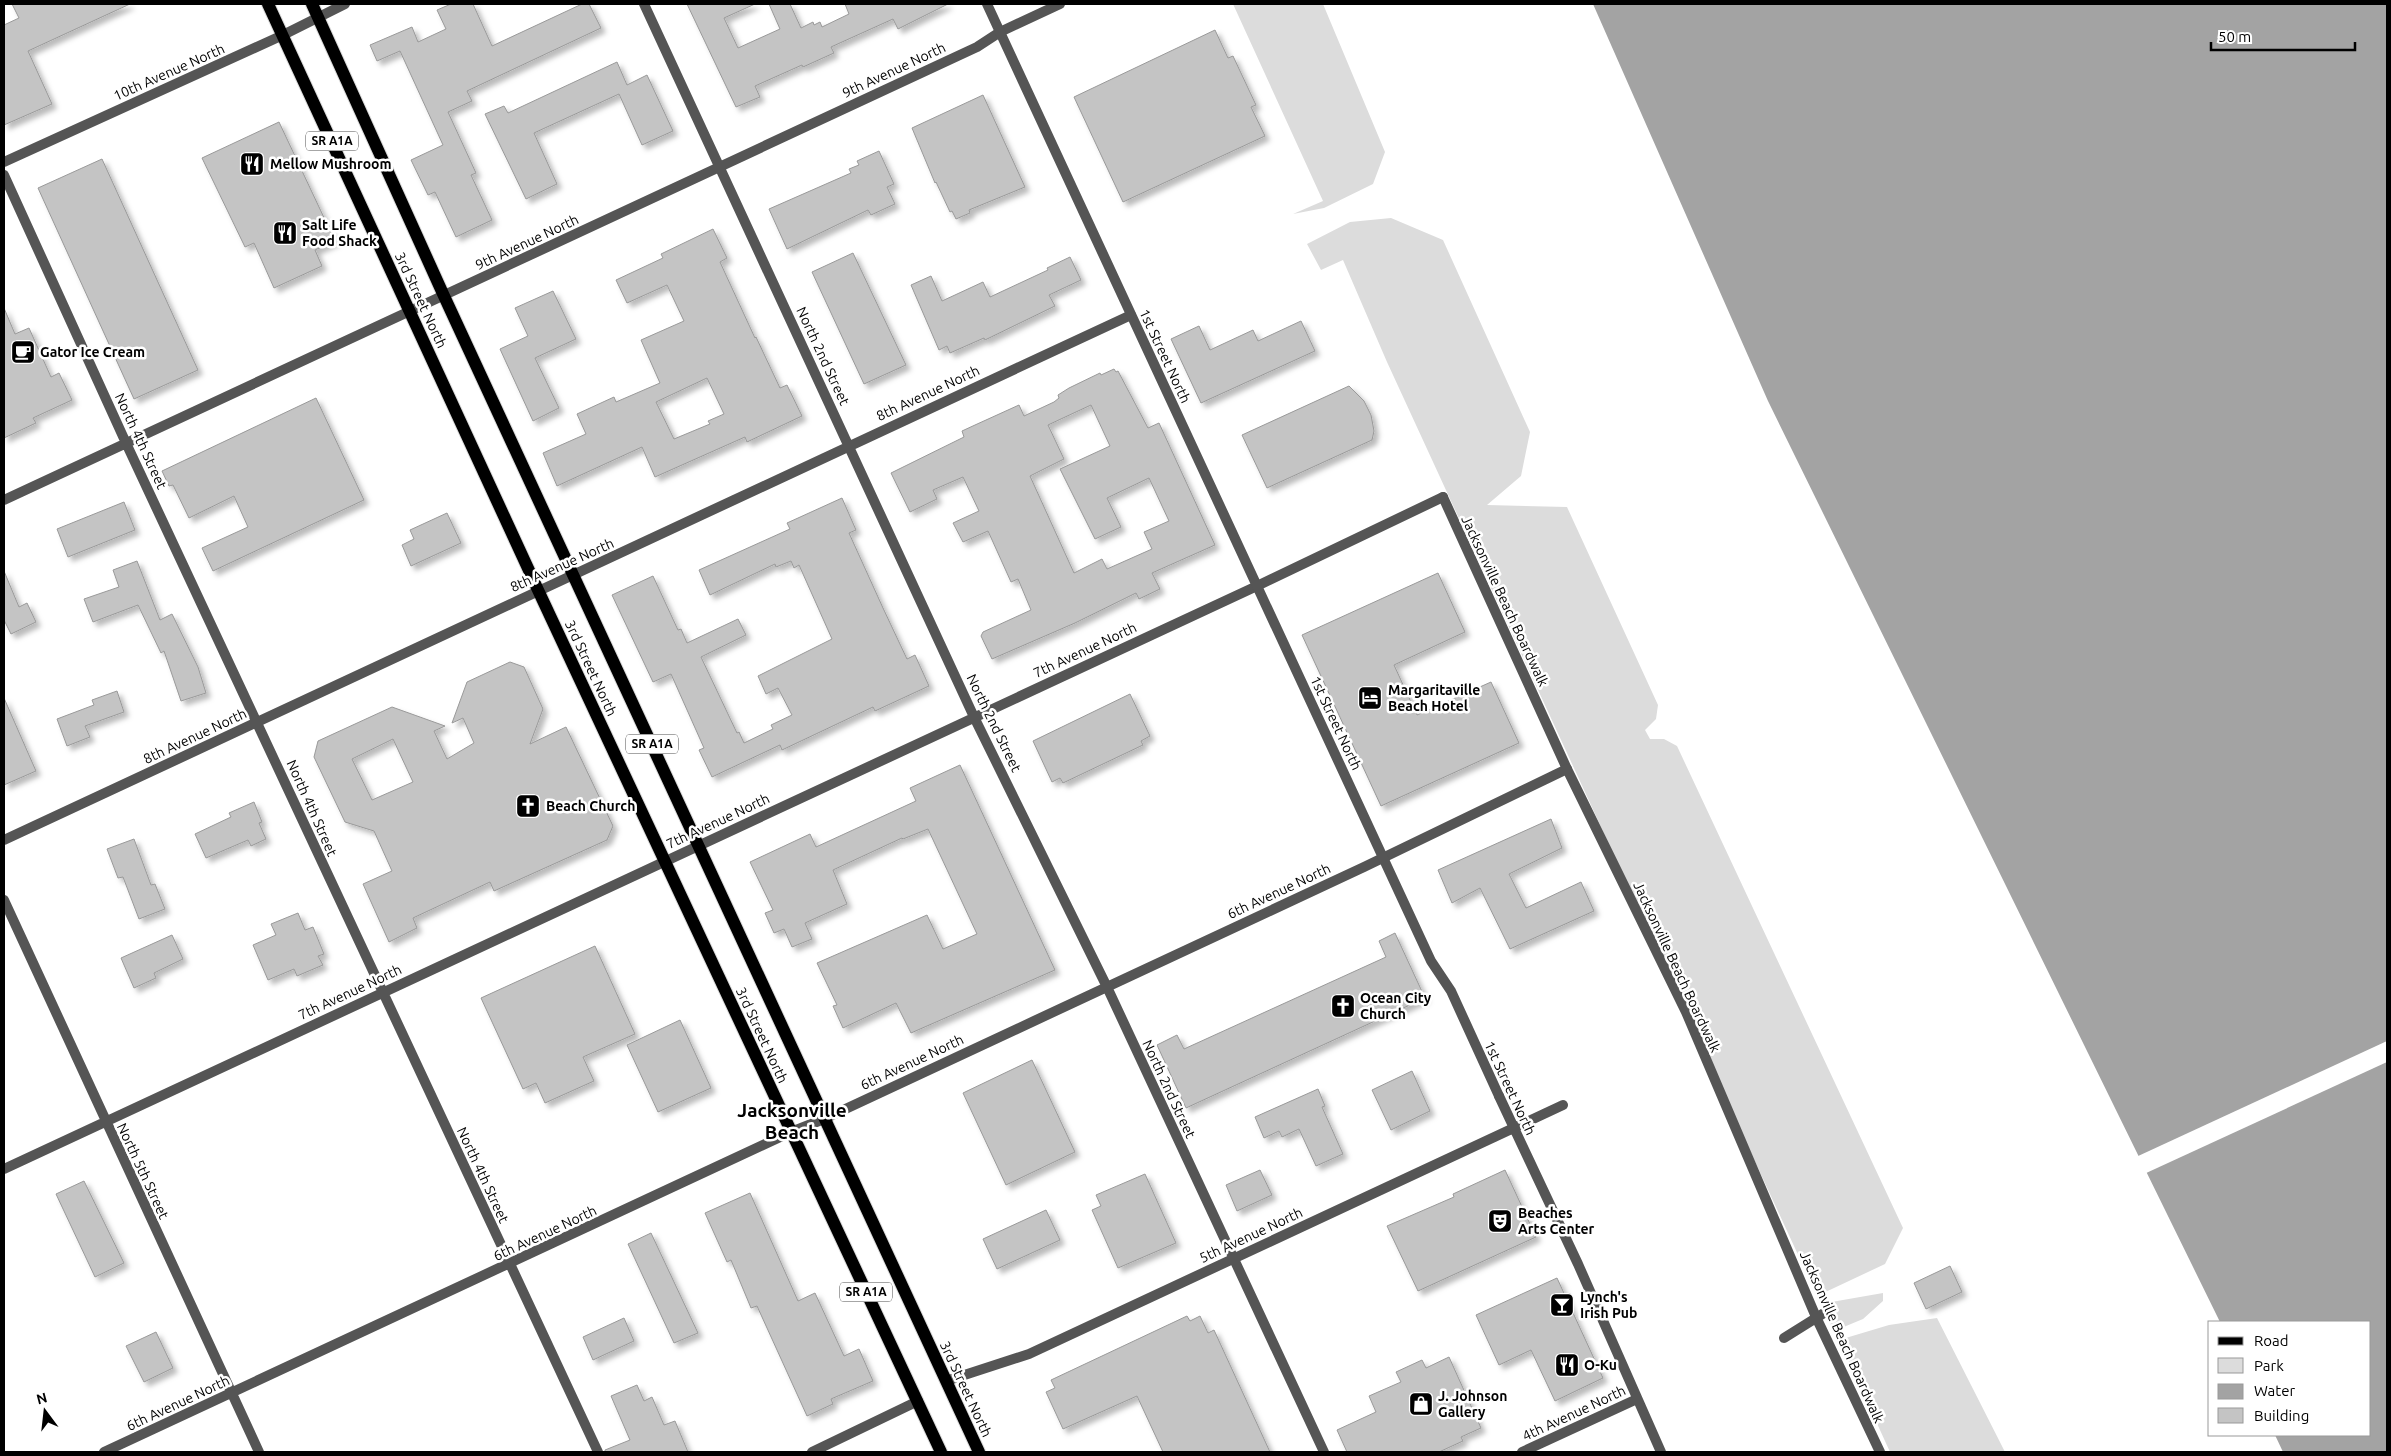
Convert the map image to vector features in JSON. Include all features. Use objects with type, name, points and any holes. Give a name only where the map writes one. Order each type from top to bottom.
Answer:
[{"type":"main road","name":"3rd Street North","points":[[268,4],[538,590],[941,1452]]},
{"type":"main road","name":"3rd Street North","points":[[312,4],[444,296],[979,1452]]},
{"type":"street","name":"10th Avenue North","points":[[4,162],[283,35],[345,4]]},
{"type":"street","name":"North 2nd Street","points":[[644,4],[974,716],[1107,987],[1232,1259],[1324,1452]]},
{"type":"street","name":"1st Street North","points":[[987,4],[1431,961],[1451,991],[1513,1128],[1578,1264],[1661,1452]]},
{"type":"street","name":"9th Avenue North","points":[[4,500],[977,47],[1000,32],[1060,4]]},
{"type":"street","name":"North 4th Street","points":[[4,175],[126,443],[598,1452]]},
{"type":"street","name":"8th Avenue North","points":[[4,840],[538,590],[574,576],[849,444],[1131,315]]},
{"type":"street","name":"7th Avenue North","points":[[4,1169],[974,716],[1258,586],[1443,497]]},
{"type":"street","name":"Jacksonville Beach Boardwalk","points":[[1443,497],[1567,769],[1686,1012],[1880,1452]]},
{"type":"street","name":"6th Avenue North","points":[[104,1452],[1107,987],[1383,858],[1567,769]]},
{"type":"street","name":"North 5th Street","points":[[4,900],[259,1452]]},
{"type":"street","name":"5th Avenue North","points":[[946,1380],[1029,1354],[1564,1104]]},
{"type":"street","points":[[1784,1338],[1820,1315]]},
{"type":"street","name":"4th Avenue North","points":[[1522,1452],[1637,1399]]},
{"type":"street","points":[[812,1452],[918,1401]]},
{"type":"green space","points":[[1233,4],[1323,4],[1385,152],[1373,184],[1324,208],[1293,214],[1323,201]]},
{"type":"green space","points":[[1391,218],[1443,240],[1530,432],[1521,476],[1487,505],[1567,507],[1658,705],[1656,719],[1645,730],[1650,739],[1664,739],[1677,746],[1903,1228],[1885,1264],[1817,1296],[1387,362],[1343,260],[1321,270],[1307,244],[1350,222]]},
{"type":"green space","points":[[1883,1293],[1883,1301],[1863,1319],[1834,1331],[1820,1304]]},
{"type":"green space","points":[[1937,1318],[2005,1452],[1890,1452],[1839,1340],[1889,1325]]},
{"type":"water","points":[[1593,4],[2387,4],[2387,1452],[2283,1452],[2275,1436],[2371,1436],[2371,1321],[2220,1321],[1768,401]]},
{"type":"pier","points":[[2387,1041],[2387,1062],[2144,1174],[2136,1157]]},
{"type":"building","points":[[12,4],[130,4],[28,51],[52,104],[4,125],[4,25],[19,18]]},
{"type":"building","points":[[451,4],[473,4],[492,46],[582,4],[589,4],[601,28],[467,91],[472,101],[448,112],[476,173],[471,175],[492,220],[456,237],[435,192],[428,195],[411,160],[443,145],[400,51],[377,61],[370,45],[412,27],[418,42],[446,29],[437,10]]},
{"type":"building","points":[[687,4],[755,4],[724,18],[738,48],[780,29],[769,4],[790,4],[801,28],[813,22],[814,25],[820,22],[822,27],[849,14],[845,4],[948,4],[898,29],[893,19],[831,47],[834,53],[755,86],[760,97],[736,107]]},
{"type":"building","points":[[1215,30],[1228,58],[1233,56],[1256,105],[1251,107],[1265,136],[1123,202],[1074,97]]},
{"type":"building","points":[[617,62],[627,85],[647,75],[673,131],[642,145],[619,94],[534,133],[557,184],[526,199],[485,114],[504,106],[508,113]]},
{"type":"building","points":[[983,95],[1025,187],[969,210],[970,213],[956,219],[952,211],[950,212],[935,183],[912,128]]},
{"type":"building","points":[[279,122],[335,241],[315,250],[322,266],[274,288],[254,243],[245,247],[202,158]]},
{"type":"building","points":[[879,151],[894,184],[887,187],[895,204],[871,215],[868,210],[787,249],[769,209],[851,173],[849,169],[859,165],[857,161]]},
{"type":"building","points":[[102,159],[198,370],[134,399],[38,188]]},
{"type":"building","points":[[713,229],[727,258],[720,262],[755,338],[780,388],[787,385],[802,416],[747,442],[745,437],[655,477],[642,447],[557,486],[543,453],[586,434],[577,414],[614,397],[616,402],[660,383],[641,340],[684,321],[667,285],[627,303],[616,280],[663,258],[661,254]],"holes":[[[707,378],[724,414],[708,421],[710,424],[674,439],[656,402]]]},
{"type":"building","points":[[853,253],[906,365],[864,384],[812,272]]},
{"type":"building","points":[[1070,257],[1081,280],[1049,295],[1055,306],[985,340],[984,338],[950,353],[947,346],[939,350],[911,285],[931,276],[942,301],[983,282],[990,297],[1048,270],[1047,268]]},
{"type":"building","points":[[553,291],[576,339],[535,358],[559,408],[533,421],[500,349],[528,336],[515,308]]},
{"type":"building","points":[[4,308],[15,334],[29,328],[51,377],[59,373],[72,400],[33,418],[36,423],[4,438]]},
{"type":"building","points":[[1301,321],[1315,351],[1201,403],[1171,339],[1199,326],[1210,350],[1253,330],[1258,341]]},
{"type":"building","points":[[1114,369],[1116,372],[1118,371],[1148,428],[1159,423],[1215,545],[1152,573],[1160,589],[1139,599],[1136,593],[1075,623],[992,659],[981,636],[983,632],[1031,610],[1018,579],[1011,582],[988,531],[963,542],[953,523],[979,511],[963,477],[933,490],[937,499],[910,512],[891,473],[964,437],[962,431],[1019,405],[1024,416],[1054,402],[1059,398],[1058,395],[1069,388],[1100,373],[1101,375]],"holes":[[[1091,405],[1110,446],[1060,469],[1095,539],[1121,527],[1107,498],[1149,478],[1169,521],[1144,532],[1152,549],[1107,569],[1102,559],[1074,573],[1030,476],[1064,459],[1048,425]]]},
{"type":"building","points":[[1349,386],[1364,401],[1371,415],[1374,431],[1372,440],[1267,488],[1242,435]]},
{"type":"building","points":[[316,398],[364,500],[213,571],[202,548],[248,527],[234,496],[189,518],[173,485],[169,486],[162,471]]},
{"type":"building","points":[[842,498],[856,530],[849,533],[883,608],[907,659],[915,655],[929,686],[875,711],[873,707],[782,750],[780,745],[712,777],[699,750],[704,748],[671,674],[653,682],[612,595],[653,576],[678,630],[681,629],[687,643],[738,619],[746,635],[701,657],[737,733],[739,732],[744,743],[773,729],[771,725],[792,715],[778,688],[766,694],[758,676],[832,639],[799,565],[794,568],[791,561],[776,567],[775,564],[710,595],[699,570],[790,529],[787,523]]},
{"type":"building","points":[[124,502],[135,530],[68,557],[57,529]]},
{"type":"building","points":[[447,513],[461,543],[411,566],[402,545],[414,539],[410,530]]},
{"type":"building","points":[[137,561],[160,620],[172,614],[198,667],[206,693],[181,701],[164,651],[161,653],[138,605],[93,622],[84,599],[119,587],[113,570]]},
{"type":"building","points":[[4,571],[19,607],[27,603],[36,622],[11,634],[4,620]]},
{"type":"building","name":"Margaritaville Beach Hotel","points":[[1438,573],[1465,632],[1394,665],[1417,715],[1491,682],[1519,743],[1381,806],[1302,635]]},
{"type":"building","points":[[510,662],[524,667],[543,709],[530,744],[566,727],[613,826],[607,840],[494,891],[490,882],[413,918],[417,928],[389,942],[363,884],[392,871],[374,831],[345,822],[314,757],[318,741],[392,707],[445,726],[434,731],[447,759],[474,743],[463,718],[452,723],[467,682]],"holes":[[[393,739],[413,782],[372,800],[352,759]]]},
{"type":"building","points":[[117,691],[124,712],[85,726],[90,737],[67,746],[57,719],[94,705],[92,700]]},
{"type":"building","points":[[1130,694],[1150,736],[1141,741],[1143,745],[1063,783],[1060,778],[1052,782],[1033,741]]},
{"type":"building","points":[[4,698],[36,771],[4,785]]},
{"type":"building","points":[[960,765],[1055,970],[911,1033],[896,1003],[843,1028],[833,1006],[837,1005],[817,963],[927,915],[943,949],[977,934],[928,829],[902,838],[833,870],[847,904],[805,923],[812,939],[792,947],[784,929],[774,933],[765,913],[773,910],[750,862],[810,834],[816,847],[916,801],[910,788]]},
{"type":"building","points":[[254,802],[262,822],[259,823],[266,839],[251,846],[248,840],[206,858],[195,834],[231,817],[229,813]]},
{"type":"building","points":[[1551,819],[1562,848],[1509,874],[1526,908],[1581,882],[1594,911],[1510,949],[1480,888],[1452,903],[1438,870]]},
{"type":"building","points":[[134,839],[151,885],[155,884],[165,909],[139,919],[123,877],[118,878],[107,849]]},
{"type":"building","points":[[298,913],[305,930],[313,927],[324,954],[318,956],[323,965],[297,976],[294,969],[268,980],[253,945],[276,935],[271,924]]},
{"type":"building","points":[[1395,933],[1425,998],[1186,1108],[1157,1045],[1177,1035],[1184,1049],[1386,957],[1379,941]]},
{"type":"building","points":[[172,935],[183,959],[154,973],[156,978],[134,988],[121,958]]},
{"type":"building","points":[[595,946],[635,1034],[583,1057],[594,1081],[545,1103],[536,1083],[523,1089],[481,998]]},
{"type":"building","points":[[680,1020],[711,1088],[658,1112],[627,1045]]},
{"type":"building","points":[[1032,1060],[1075,1152],[1006,1185],[963,1093]]},
{"type":"building","points":[[1412,1071],[1430,1111],[1391,1130],[1372,1090]]},
{"type":"building","points":[[1318,1089],[1325,1106],[1322,1107],[1343,1154],[1316,1166],[1299,1129],[1282,1137],[1279,1131],[1264,1138],[1255,1117]]},
{"type":"building","points":[[1260,1170],[1272,1195],[1237,1211],[1226,1185]]},
{"type":"building","points":[[1505,1170],[1536,1237],[1418,1291],[1387,1226],[1454,1197],[1453,1194]]},
{"type":"building","points":[[1145,1174],[1176,1243],[1118,1268],[1092,1210],[1101,1206],[1096,1195]]},
{"type":"building","points":[[84,1181],[124,1263],[95,1277],[56,1194]]},
{"type":"building","points":[[750,1193],[798,1301],[815,1293],[844,1356],[859,1349],[873,1381],[831,1399],[833,1404],[807,1416],[757,1306],[751,1308],[731,1260],[727,1262],[705,1213]]},
{"type":"building","points":[[1046,1210],[1060,1240],[997,1269],[983,1239]]},
{"type":"building","points":[[651,1233],[698,1333],[674,1343],[628,1244]]},
{"type":"building","points":[[1950,1266],[1962,1292],[1926,1309],[1914,1283]]},
{"type":"building","points":[[1557,1278],[1603,1378],[1555,1401],[1531,1350],[1499,1365],[1476,1315]]},
{"type":"building","points":[[1187,1316],[1190,1321],[1200,1316],[1208,1333],[1214,1330],[1270,1452],[1163,1452],[1137,1396],[1063,1429],[1046,1392],[1055,1388],[1051,1380]]},
{"type":"building","points":[[624,1318],[634,1341],[593,1360],[583,1337]]},
{"type":"building","points":[[156,1332],[173,1368],[144,1382],[126,1346]]},
{"type":"building","name":"J. Johnson Gallery","points":[[1449,1357],[1481,1428],[1461,1437],[1463,1441],[1439,1452],[1347,1452],[1337,1430],[1376,1412],[1369,1396],[1401,1382],[1396,1372],[1422,1360],[1426,1368]]},
{"type":"building","points":[[637,1385],[644,1401],[652,1397],[664,1425],[675,1421],[688,1452],[605,1452],[605,1450],[630,1440],[611,1396]]},
{"type":"place","name":"Mellow Mushroom","points":[[252,164]]},
{"type":"place","name":"Salt Life Food Shack","points":[[285,233]]},
{"type":"place","name":"Gator Ice Cream","points":[[23,352]]},
{"type":"place","name":"Margaritaville Beach Hotel","points":[[1370,698]]},
{"type":"place","name":"Beach Church","points":[[528,806]]},
{"type":"place","name":"Ocean City Church","points":[[1343,1006]]},
{"type":"place","name":"Beaches Arts Center","points":[[1500,1221]]},
{"type":"place","name":"Lynch's Irish Pub","points":[[1562,1305]]},
{"type":"place","name":"O-Ku","points":[[1567,1365]]},
{"type":"place","name":"J. Johnson Gallery","points":[[1421,1404]]},
{"type":"district","name":"Jacksonville Beach","points":[[792,1121]]}]
